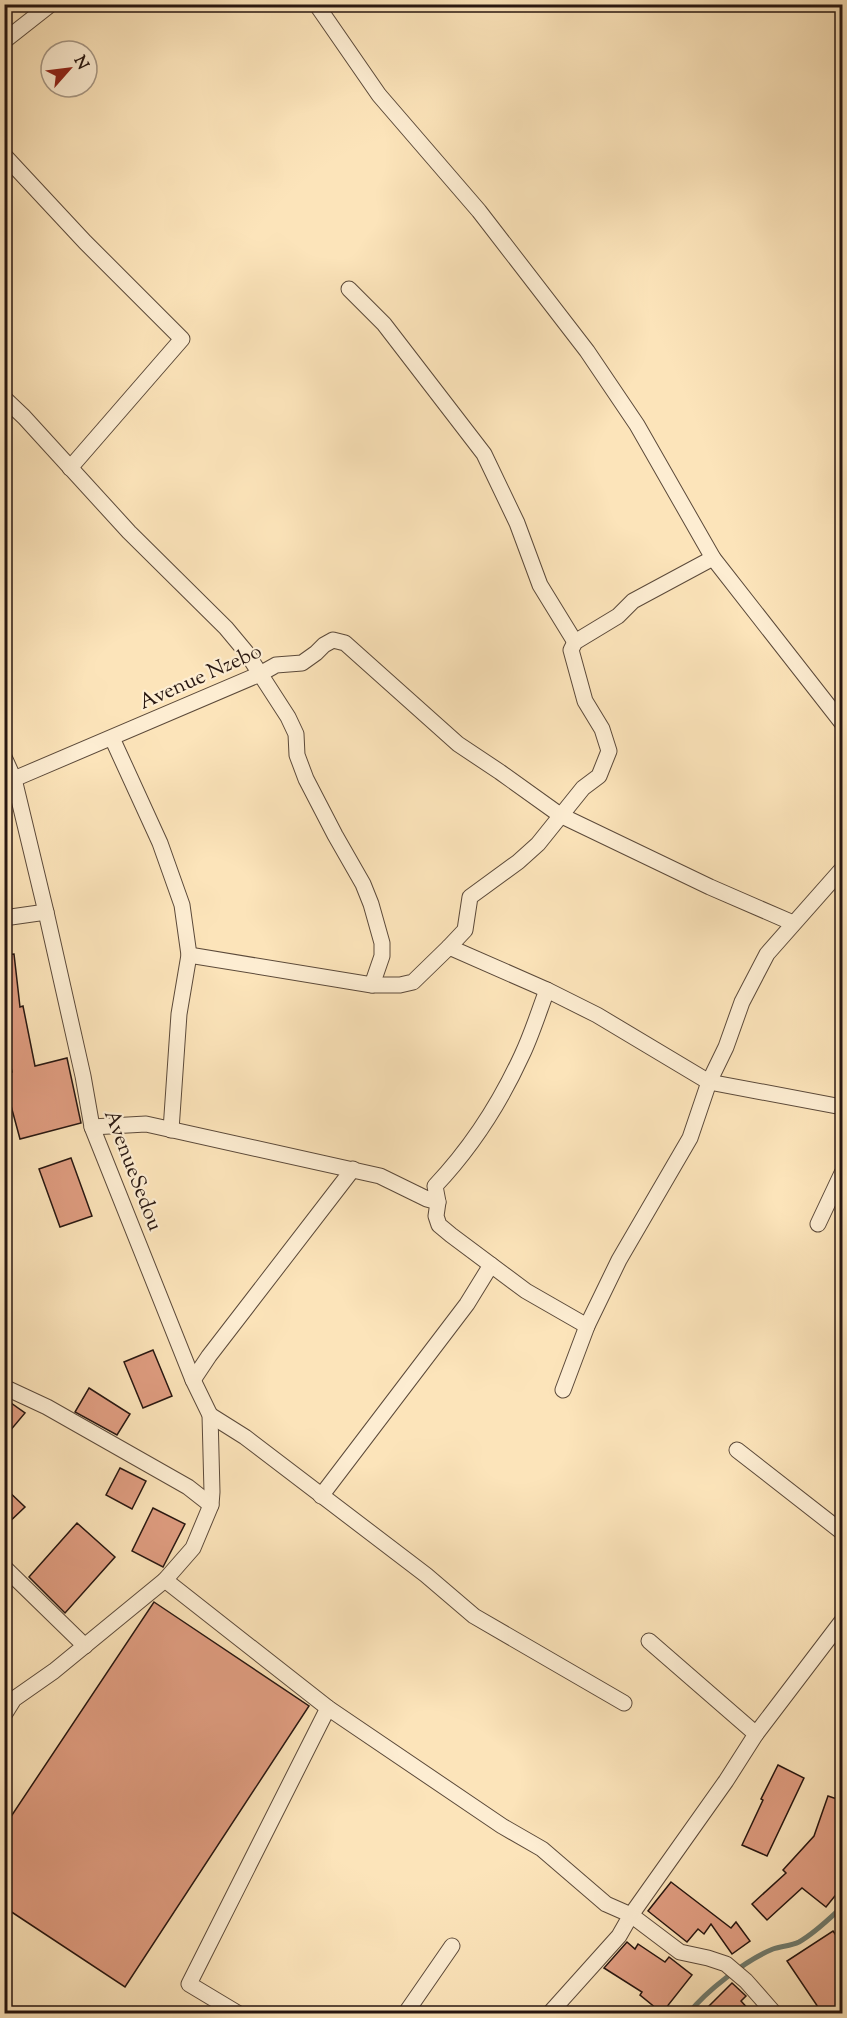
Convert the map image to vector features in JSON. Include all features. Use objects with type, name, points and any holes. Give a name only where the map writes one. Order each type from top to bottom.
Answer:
[{"type":"street","points":[[4,41],[51,4]]},
{"type":"street","points":[[316,4],[379,95],[480,211],[587,351],[637,425],[713,558],[843,723]]},
{"type":"street","points":[[4,155],[85,242],[182,339],[70,468]]},
{"type":"street","points":[[349,289],[384,324],[484,454],[517,523],[540,585],[575,642]]},
{"type":"street","points":[[4,398],[129,532],[226,628],[246,652],[288,717],[296,734],[297,755],[306,779],[363,884],[371,904],[382,943],[382,956],[372,985]]},
{"type":"street","points":[[189,955],[372,985],[400,985],[413,982],[465,930],[470,897],[518,862],[538,844],[583,788],[599,776],[609,751],[602,729],[580,688],[571,650],[575,642],[604,626],[633,601],[713,558]]},
{"type":"street","name":"Avenue Nzebo","points":[[8,768],[112,738],[276,665],[302,663],[333,640],[345,644],[458,744],[560,815]]},
{"type":"street","points":[[112,738],[160,843],[182,905],[189,955],[179,1014],[171,1130]]},
{"type":"street","name":"AvenueSedou","points":[[4,1715],[14,1699],[85,1646],[165,1580],[194,1548],[211,1505],[210,1415],[193,1380],[92,1127],[83,1076],[46,912],[8,768]]},
{"type":"street","points":[[560,815],[710,887],[794,923]]},
{"type":"street","points":[[563,1390],[587,1326],[619,1260],[690,1138],[709,1082],[726,1047],[742,1002],[767,954],[843,870]]},
{"type":"street","points":[[4,918],[46,912]]},
{"type":"street","points":[[450,947],[597,1015],[709,1082],[843,1107]]},
{"type":"street","points":[[547,990],[522,1055],[489,1117],[457,1163],[435,1186],[438,1202],[436,1216],[440,1225],[525,1291],[587,1326]]},
{"type":"street","points":[[92,1127],[146,1124],[380,1176],[438,1202]]},
{"type":"street","points":[[193,1380],[353,1169]]},
{"type":"street","points":[[818,1224],[843,1173]]},
{"type":"street","points":[[321,1496],[467,1304],[490,1265]]},
{"type":"street","points":[[4,1387],[47,1407],[188,1487],[211,1505]]},
{"type":"street","points":[[210,1415],[245,1437],[426,1575],[474,1617],[624,1703]]},
{"type":"street","points":[[737,1450],[843,1532]]},
{"type":"street","points":[[4,1567],[85,1646]]},
{"type":"street","points":[[165,1580],[328,1708],[502,1826],[542,1849],[606,1904],[631,1915],[680,1952],[726,1964],[775,2013]]},
{"type":"street","points":[[549,2013],[619,1936],[631,1915],[726,1781],[756,1734],[843,1621]]},
{"type":"street","points":[[650,1641],[756,1734]]},
{"type":"street","points":[[239,2013],[189,1984],[328,1708]]},
{"type":"street","points":[[405,2013],[452,1946]]},
{"type":"building","points":[[14,954],[20,1007],[23,1006],[35,1066],[67,1058],[81,1123],[20,1139],[4,1080],[4,1074],[12,1072],[4,1037],[4,955]]},
{"type":"building","points":[[71,1158],[92,1216],[60,1227],[39,1169]]},
{"type":"building","points":[[153,1350],[172,1396],[143,1408],[124,1362]]},
{"type":"building","points":[[89,1388],[130,1414],[117,1435],[75,1412]]},
{"type":"building","points":[[4,1398],[25,1413],[4,1438]]},
{"type":"building","points":[[120,1468],[146,1481],[132,1509],[106,1495]]},
{"type":"building","points":[[4,1487],[25,1507],[4,1527]]},
{"type":"building","points":[[153,1508],[185,1524],[163,1567],[132,1551]]},
{"type":"building","points":[[77,1523],[115,1557],[65,1613],[29,1577]]},
{"type":"building","points":[[154,1602],[309,1706],[125,1987],[4,1907],[4,1827]]},
{"type":"building","points":[[778,1765],[804,1778],[767,1856],[742,1845]]},
{"type":"building","points":[[828,1796],[843,1801],[843,1886],[826,1907],[802,1888],[767,1920],[752,1904],[786,1873],[783,1870],[814,1836]]},
{"type":"building","points":[[671,1882],[731,1928],[736,1922],[750,1941],[732,1954],[711,1924],[704,1934],[698,1929],[687,1942],[648,1911]]},
{"type":"building","points":[[833,1931],[843,1945],[843,2004],[829,2013],[822,2013],[787,1961]]},
{"type":"building","points":[[627,1942],[635,1949],[638,1944],[665,1962],[669,1957],[692,1975],[662,2013],[640,1995],[642,1992],[604,1968]]},
{"type":"building","points":[[732,1983],[746,1996],[741,2001],[752,2013],[702,2013]]},
{"type":"waterway","points":[[688,2014],[716,1986],[739,1968],[773,1949],[799,1942],[842,1907]]}]
